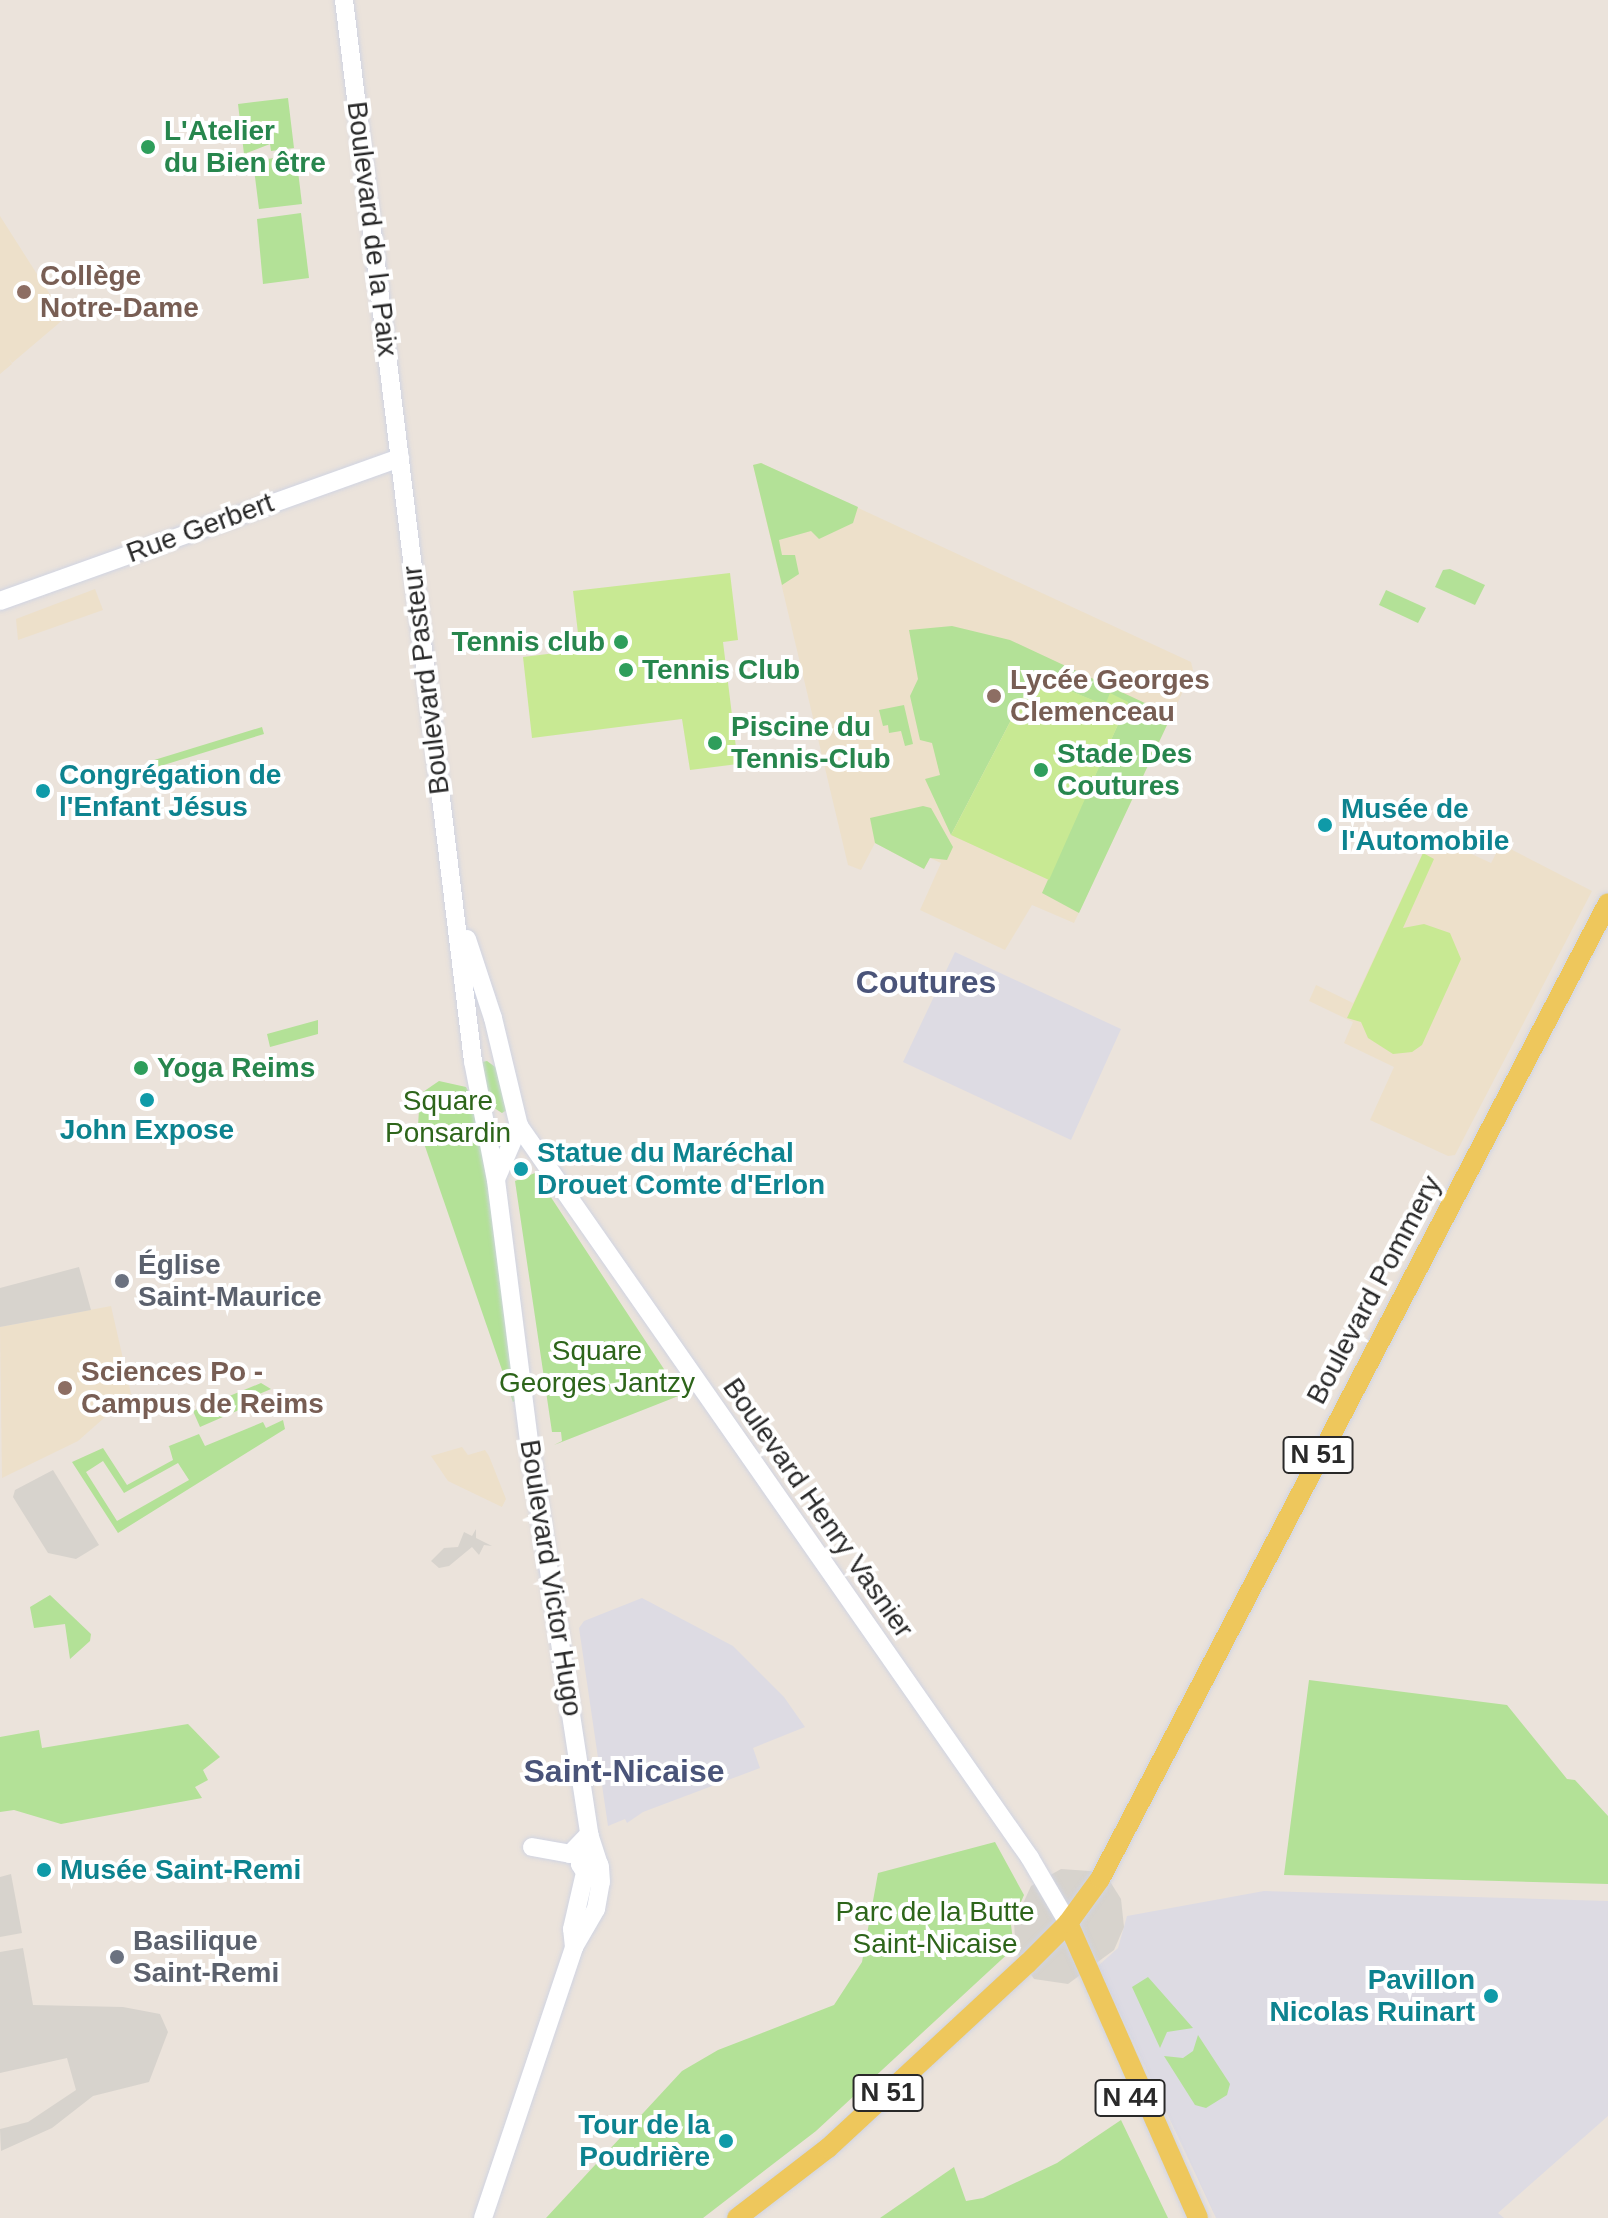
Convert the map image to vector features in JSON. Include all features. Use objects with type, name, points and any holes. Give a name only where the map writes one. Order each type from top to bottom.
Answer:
[{"type":"main road","name":"Boulevard de la Paix","points":[[344,0],[400,458]]},
{"type":"main road","name":"Rue Gerbert","points":[[0,601],[400,458]]},
{"type":"main road","name":"Boulevard Pasteur","points":[[400,458],[473,1061]]},
{"type":"main road","name":"Boulevard Pasteur","points":[[454,902],[493,1018]]},
{"type":"main road","name":"Boulevard Pommery","points":[[1068,1923],[1103,1874],[1608,903]]},
{"type":"main road","name":"Boulevard Henry Vasnier","points":[[493,1018],[516,1130],[1030,1858],[1068,1923],[1198,2218]]},
{"type":"main road","name":"Boulevard Victor Hugo","points":[[473,1061],[496,1180],[589,1834]]},
{"type":"main road","name":"Boulevard Henry Vasnier","points":[[482,1102],[491,1118],[516,1130]]},
{"type":"main road","name":"Boulevard Victor Hugo","points":[[496,1180],[516,1130]]},
{"type":"main road","points":[[532,1847],[570,1854],[589,1834]]},
{"type":"main road","points":[[483,2218],[574,1947],[596,1909],[589,1834]]},
{"type":"main road","name":"Boulevard Henry Vasnier","points":[[1068,1923],[1076,1977],[1184,2218]]},
{"type":"main road","name":"N 51","points":[[737,2218],[828,2148],[1068,1923]]},
{"type":"shaded area","name":"Collège Notre-Dame","points":[[0,216],[65,318],[12,363],[8,357],[12,364],[0,374]]},
{"type":"shaded area","name":"Lycée Georges Clemenceau","points":[[761,463],[1191,662],[1193,670],[1074,923],[1032,905],[1005,950],[920,910],[941,863],[930,858],[924,869],[875,843],[861,870],[848,865],[753,465]]},
{"type":"shaded area","points":[[95,589],[103,610],[18,640],[16,619]]},
{"type":"shaded area","points":[[1431,835],[1491,863],[1501,844],[1592,891],[1455,1155],[1448,1156],[1370,1120],[1394,1067],[1344,1043],[1353,1022],[1309,1001],[1316,985],[1353,1003]]},
{"type":"shaded area","points":[[955,952],[1121,1029],[1071,1140],[903,1062]]},
{"type":"shaded area","points":[[79,1267],[91,1310],[0,1327],[0,1288]]},
{"type":"shaded area","name":"Sciences Po - Campus de Reims","points":[[111,1306],[131,1394],[78,1441],[2,1478],[0,1327]]},
{"type":"shaded area","points":[[462,1447],[468,1455],[485,1450],[489,1456],[506,1499],[502,1507],[448,1481],[431,1456]]},
{"type":"shaded area","points":[[53,1470],[99,1545],[76,1559],[48,1553],[13,1497],[15,1490]]},
{"type":"shaded area","points":[[476,1529],[476,1538],[492,1546],[484,1545],[479,1555],[472,1547],[449,1566],[439,1568],[431,1561],[444,1548],[458,1547],[464,1532],[472,1536]]},
{"type":"shaded area","points":[[642,1598],[733,1646],[784,1697],[805,1727],[753,1748],[760,1768],[643,1812],[627,1823],[625,1819],[608,1826],[579,1628],[584,1621]]},
{"type":"shaded area","points":[[1061,1869],[1104,1872],[1121,1899],[1124,1927],[1114,1950],[1068,1984],[1034,1979],[1016,1951],[1014,1923],[1031,1886]]},
{"type":"shaded area","points":[[11,1874],[22,1933],[0,1937],[0,1877]]},
{"type":"shaded area","points":[[1264,1891],[1608,1901],[1608,2116],[1498,2213],[1504,2218],[1216,2218],[1098,1966],[1118,1948],[1127,1916]]},
{"type":"shaded area","points":[[23,1948],[33,2005],[123,2007],[160,2014],[168,2032],[149,2082],[93,2096],[52,2128],[1,2151],[0,2129],[28,2122],[76,2090],[67,2058],[0,2073],[0,1952]]},
{"type":"green space","points":[[288,98],[294,148],[271,151],[270,144],[244,154],[238,104]]},
{"type":"green space","points":[[296,155],[302,204],[259,209],[253,161]]},
{"type":"green space","points":[[301,213],[309,278],[263,284],[257,219]]},
{"type":"green space","points":[[761,463],[858,507],[853,523],[819,539],[811,531],[779,540],[782,555],[795,555],[799,574],[782,585],[753,465]]},
{"type":"green space","points":[[1450,569],[1485,585],[1475,605],[1435,587],[1443,570]]},
{"type":"green space","name":"Tennis Club","points":[[730,573],[738,640],[723,642],[738,764],[690,770],[682,719],[532,738],[523,657],[580,650],[573,591]]},
{"type":"green space","points":[[1386,590],[1426,608],[1418,623],[1379,605]]},
{"type":"green space","points":[[952,626],[1010,640],[1147,704],[1154,719],[1167,725],[1079,913],[1042,893],[1128,702],[1106,706],[1034,676],[951,835],[925,779],[940,775],[932,743],[920,740],[910,696],[918,679],[909,630]]},
{"type":"green space","name":"Stade Des Coutures","points":[[1034,676],[1105,705],[1110,693],[1128,702],[1049,880],[951,835]]},
{"type":"green space","points":[[904,705],[913,744],[905,746],[901,731],[889,733],[888,725],[883,726],[879,710]]},
{"type":"green space","points":[[262,727],[264,734],[154,768],[151,761]]},
{"type":"green space","points":[[923,806],[931,808],[953,847],[947,860],[930,858],[924,869],[875,843],[870,818]]},
{"type":"green space","points":[[1423,853],[1434,859],[1403,928],[1424,924],[1450,933],[1461,959],[1422,1045],[1412,1052],[1393,1054],[1368,1038],[1361,1022],[1347,1018]]},
{"type":"green space","points":[[318,1020],[318,1034],[270,1047],[267,1034]]},
{"type":"green space","points":[[487,1061],[498,1069],[510,1108],[502,1113],[488,1104],[482,1062]]},
{"type":"green space","name":"Square Ponsardin","points":[[439,1081],[466,1087],[477,1106],[517,1399],[513,1402],[418,1126],[420,1094]]},
{"type":"green space","name":"Square Georges Jantzy","points":[[535,1173],[681,1395],[554,1445],[562,1441],[561,1432],[552,1432],[515,1181]]},
{"type":"green space","points":[[261,1383],[271,1389],[252,1397],[255,1403],[200,1427],[193,1411]]},
{"type":"green space","points":[[283,1420],[285,1429],[118,1533],[72,1462],[103,1448],[127,1485],[173,1460],[169,1446],[199,1434],[205,1446],[263,1422],[266,1428]],"holes":[[[103,1461],[124,1493],[178,1463],[189,1480],[117,1521],[86,1472]]]},
{"type":"green space","points":[[50,1595],[91,1634],[90,1641],[70,1659],[65,1624],[34,1628],[30,1607]]},
{"type":"green space","points":[[1309,1680],[1507,1705],[1567,1779],[1575,1780],[1608,1816],[1608,1884],[1284,1875]]},
{"type":"green space","points":[[188,1724],[220,1757],[203,1770],[208,1780],[195,1787],[202,1798],[61,1824],[14,1810],[0,1812],[0,1737],[39,1730],[42,1748]]},
{"type":"green space","name":"Parc de la Butte Saint-Nicaise","points":[[995,1842],[1024,1895],[1011,1925],[1014,1948],[816,2131],[703,2218],[546,2218],[682,2071],[718,2050],[834,2005],[862,1962],[878,1873]]},
{"type":"green space","points":[[1148,1977],[1193,2028],[1167,2032],[1160,2048],[1132,1987]]},
{"type":"green space","points":[[1198,2035],[1230,2084],[1227,2095],[1206,2108],[1195,2105],[1164,2056],[1183,2058],[1193,2051]]},
{"type":"green space","points":[[1121,2120],[1168,2218],[880,2218],[954,2167],[966,2201],[983,2198],[1057,2163]]},
{"type":"place","name":"L'Atelier du Bien être","points":[[148,147]]},
{"type":"place","name":"Collège Notre-Dame","points":[[24,292]]},
{"type":"place","name":"Tennis club","points":[[621,642]]},
{"type":"place","name":"Tennis Club","points":[[626,670]]},
{"type":"place","name":"Lycée Georges Clemenceau","points":[[994,696]]},
{"type":"place","name":"Piscine du Tennis-Club","points":[[715,743]]},
{"type":"place","name":"Stade Des Coutures","points":[[1041,770]]},
{"type":"place","name":"Congrégation de l'Enfant Jésus","points":[[43,791]]},
{"type":"place","name":"Musée de l'Automobile","points":[[1325,825]]},
{"type":"place","name":"Yoga Reims","points":[[141,1068]]},
{"type":"place","name":"John Expose","points":[[147,1100]]},
{"type":"place","name":"Statue du Maréchal Drouet Comte d'Erlon","points":[[521,1169]]},
{"type":"place","name":"Église Saint-Maurice","points":[[122,1281]]},
{"type":"place","name":"Sciences Po - Campus de Reims","points":[[65,1388]]},
{"type":"place","name":"Musée Saint-Remi","points":[[44,1870]]},
{"type":"place","name":"Basilique Saint-Remi","points":[[117,1957]]},
{"type":"place","name":"Pavillon Nicolas Ruinart","points":[[1491,1996]]},
{"type":"place","name":"Tour de la Poudrière","points":[[726,2141]]},
{"type":"district","name":"Coutures","points":[[926,982]]},
{"type":"district","name":"Saint-Nicaise","points":[[624,1771]]}]
